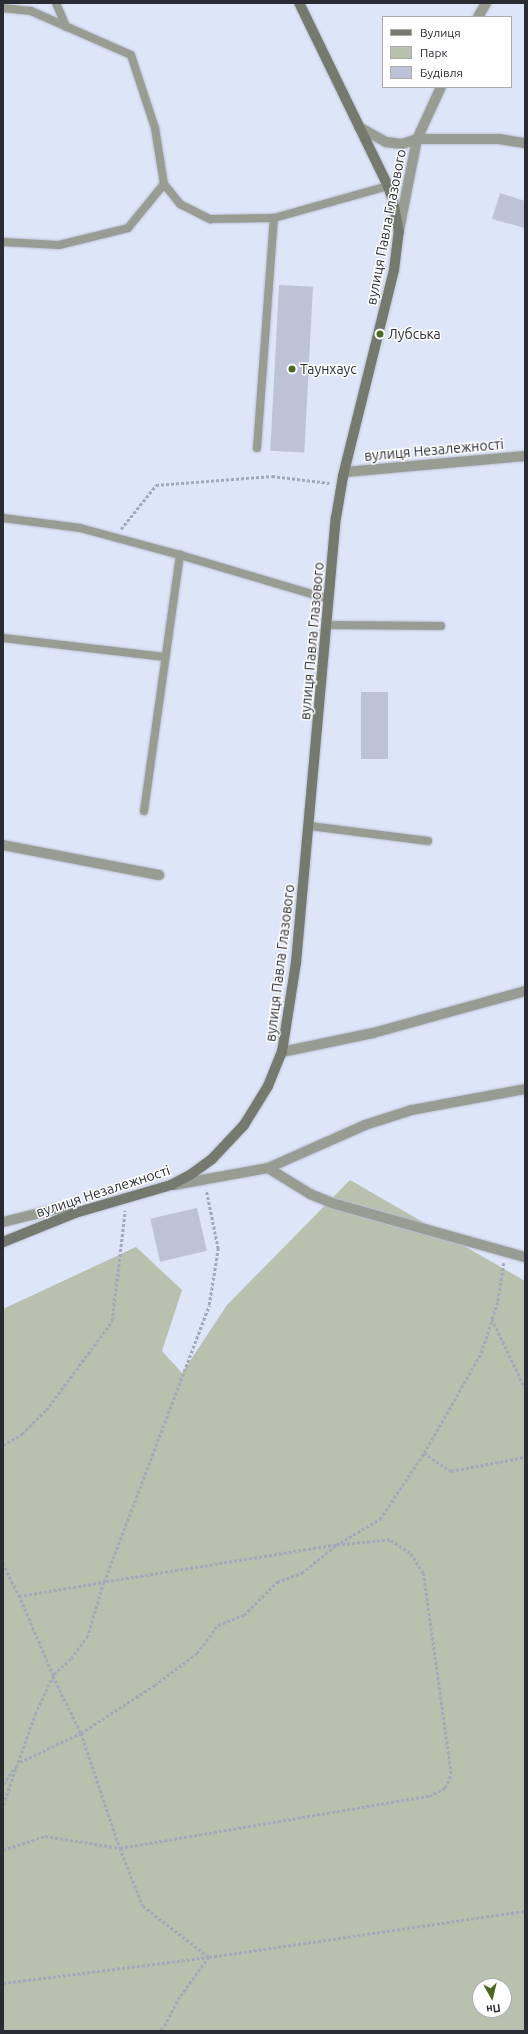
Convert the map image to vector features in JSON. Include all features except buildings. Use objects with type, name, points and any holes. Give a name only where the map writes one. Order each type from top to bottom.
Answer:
[{"type":"main road","points":[[299,3],[388,186],[393,200],[399,232]]},
{"type":"main road","name":"вулиця Павла Глазового","points":[[190,1175],[212,1159],[244,1125],[268,1086],[282,1052],[291,1006],[310,826],[329,599],[342,485],[394,270],[399,232]]},
{"type":"main road","name":"вулиця Незалежності","points":[[3,1242],[74,1213],[171,1185],[190,1175]]},
{"type":"street","points":[[479,16],[486,3]]},
{"type":"street","name":"вулиця Павла Глазового","points":[[399,232],[418,139],[441,88]]},
{"type":"street","points":[[359,127],[386,142],[402,144],[418,139],[499,139],[525,143]]},
{"type":"street","name":"вулиця Незалежності","points":[[344,472],[525,456]]},
{"type":"street","points":[[3,845],[159,875]]},
{"type":"street","points":[[282,1052],[374,1033],[525,991]]},
{"type":"street","points":[[171,1185],[268,1168],[364,1125],[412,1110],[525,1089]]},
{"type":"street","points":[[268,1168],[310,1194],[335,1204],[525,1257]]},
{"type":"street","points":[[3,1222],[72,1205]]},
{"type":"lane","points":[[56,3],[66,26]]},
{"type":"lane","points":[[3,8],[31,11],[131,55],[155,128],[164,184],[180,204],[210,219],[274,218],[388,186]]},
{"type":"lane","points":[[3,242],[59,244],[128,228],[164,184]]},
{"type":"lane","points":[[257,448],[274,218]]},
{"type":"lane","points":[[3,518],[80,528],[180,555],[329,599]]},
{"type":"lane","points":[[144,811],[180,555]]},
{"type":"lane","points":[[327,625],[441,626]]},
{"type":"lane","points":[[3,638],[166,657]]},
{"type":"lane","points":[[310,826],[428,841]]},
{"type":"path","points":[[114,537],[156,485],[272,476],[342,485]]},
{"type":"path","points":[[3,1805],[35,1714],[53,1676],[72,1659],[88,1636],[104,1582],[209,1304],[218,1248],[204,1179]]},
{"type":"path","points":[[3,1445],[22,1434],[46,1410],[112,1321],[127,1198]]},
{"type":"path","points":[[3,1784],[19,1762],[81,1733],[155,1685],[196,1653],[218,1625],[244,1615],[277,1582],[302,1573],[336,1545],[380,1519],[424,1453],[481,1353],[498,1302],[506,1251]]},
{"type":"path","points":[[492,1319],[525,1388]]},
{"type":"path","points":[[424,1453],[440,1466],[451,1471],[525,1457]]},
{"type":"path","points":[[3,1850],[45,1836],[120,1848],[429,1796],[445,1788],[451,1774],[423,1573],[410,1553],[390,1540],[336,1545],[19,1596]]},
{"type":"path","points":[[3,1563],[19,1596],[53,1676],[81,1733],[120,1848],[143,1906],[209,1957]]},
{"type":"path","points":[[3,1982],[209,1957],[525,1911]]},
{"type":"path","points":[[158,2031],[163,2029],[180,1997],[209,1957]]},
{"type":"green space","points":[[350,1180],[525,1281],[525,2031],[3,2031],[3,1309],[136,1247],[182,1290],[162,1351],[182,1373],[227,1305]]},
{"type":"place","name":"Лубська","points":[[380,334]]},
{"type":"place","name":"Таунхаус","points":[[292,369]]}]
